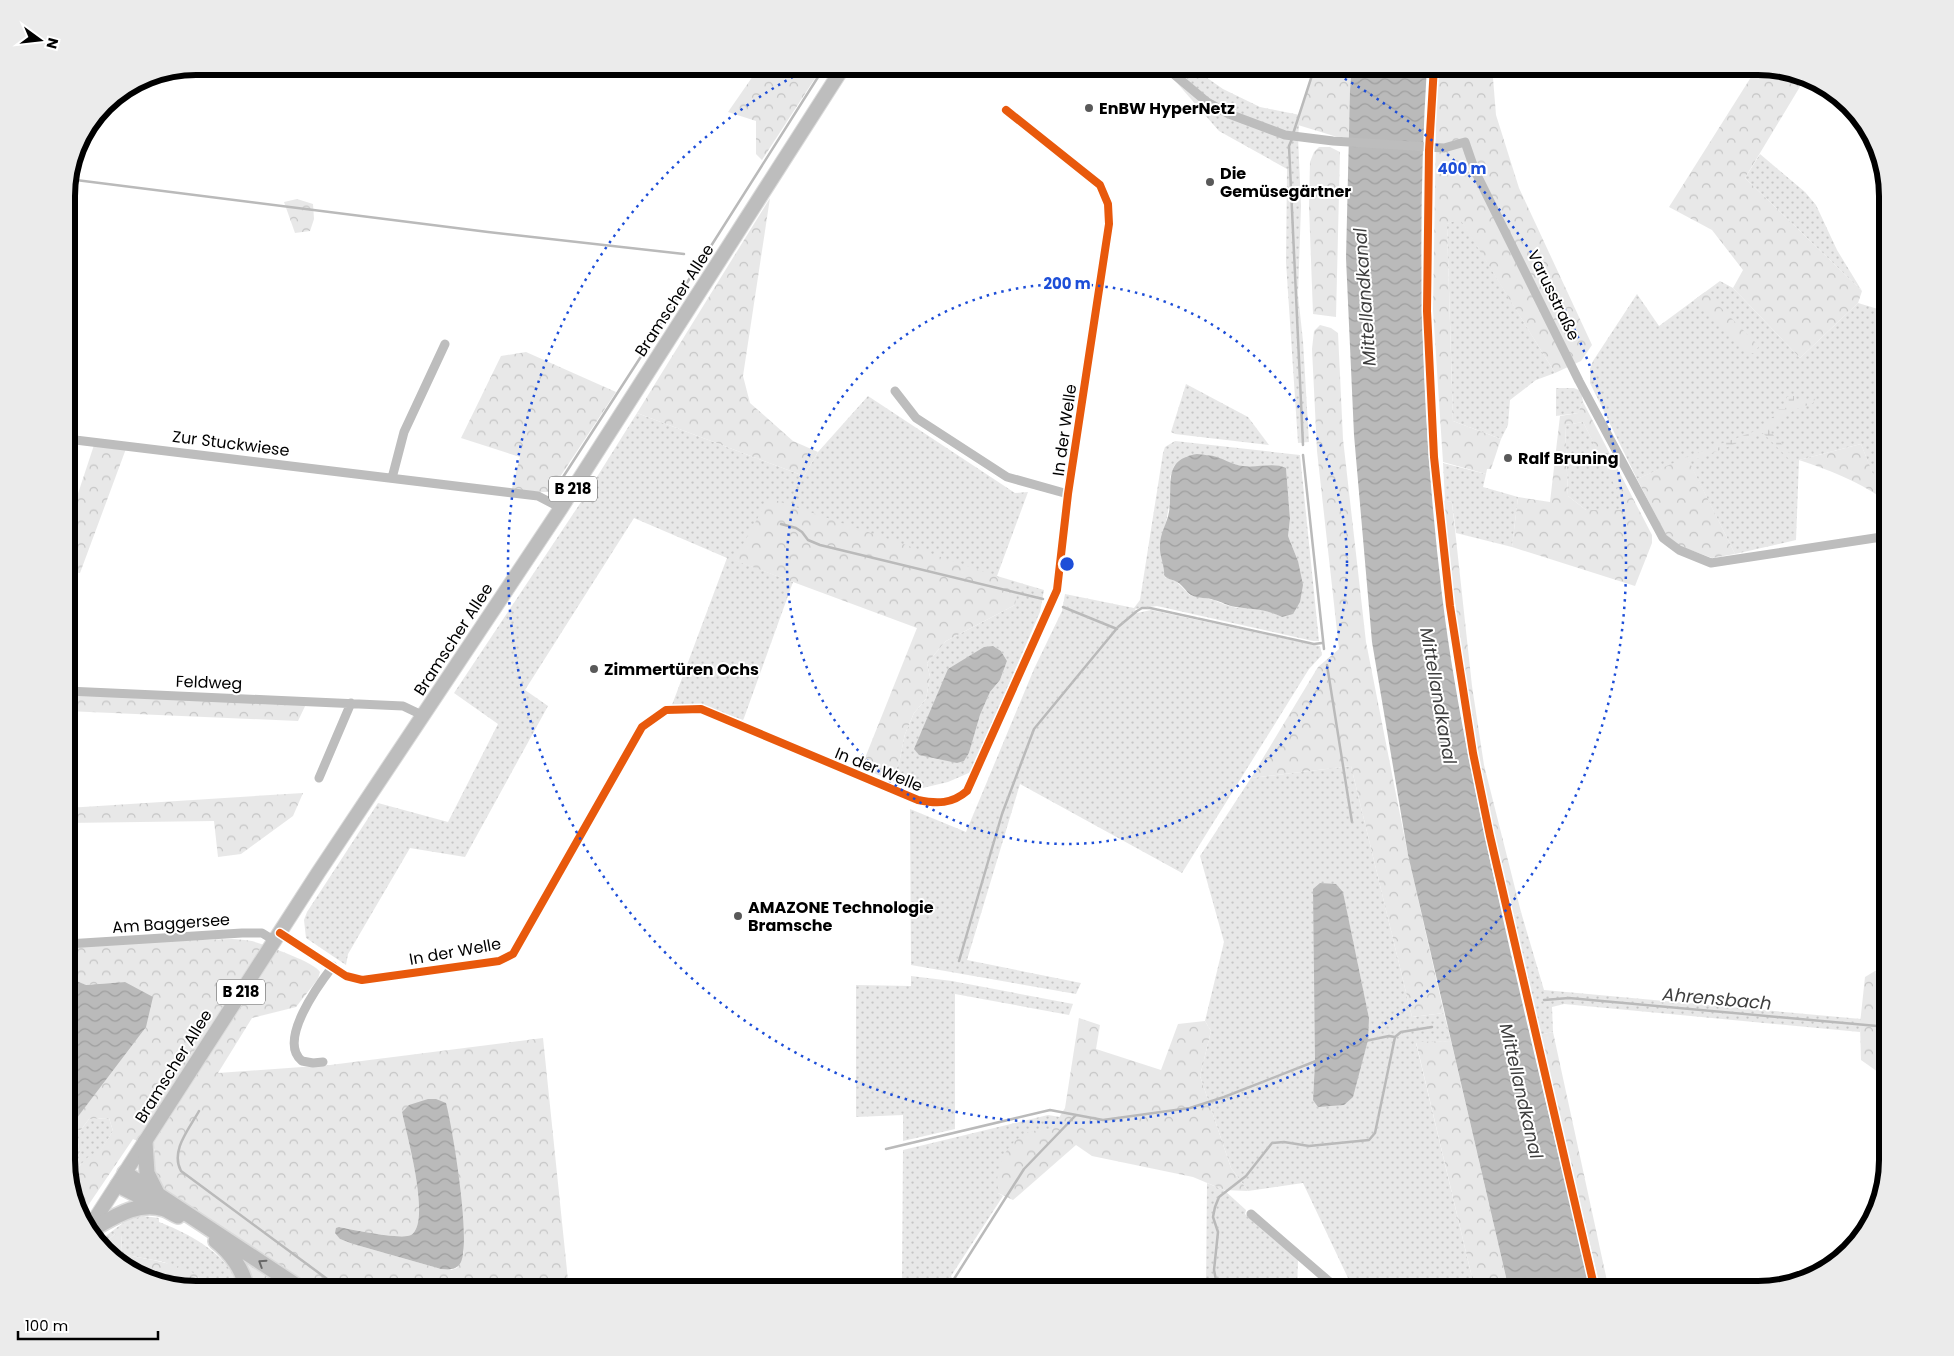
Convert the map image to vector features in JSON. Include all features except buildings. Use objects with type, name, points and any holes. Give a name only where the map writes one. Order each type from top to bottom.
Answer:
[{"type":"highway","points":[[145,1142],[147,1173],[160,1202],[220,1244],[242,1272],[244,1281]]},
{"type":"highway","points":[[122,1179],[288,1281]]},
{"type":"highway","points":[[95,1227],[121,1213],[160,1202]]},
{"type":"main road","name":"Bramscher Allee","points":[[93,1224],[342,836],[424,716],[561,508],[838,75]]},
{"type":"street","name":"Varusstraße","points":[[1175,75],[1207,102],[1260,126],[1285,134],[1333,141],[1444,148],[1465,142],[1475,171],[1579,381],[1663,538],[1670,545],[1711,563],[1879,537]]},
{"type":"street","name":"In der Welle","points":[[278,937],[333,966],[346,976],[362,980],[499,961],[513,954],[642,727],[666,710],[701,709],[918,800],[934,804],[960,797],[968,791],[1057,590],[1068,494],[1109,224],[1108,204],[1100,185],[1006,110]]},
{"type":"street","points":[[392,478],[404,432],[444,344]]},
{"type":"street","name":"In der Welle","points":[[895,391],[916,418],[1007,477],[1068,494]]},
{"type":"street","name":"Zur Stuckwiese","points":[[75,440],[538,496],[561,508]]},
{"type":"street","name":"Feldweg","points":[[75,691],[403,706],[424,716]]},
{"type":"street","points":[[319,778],[351,703]]},
{"type":"street","name":"Am Baggersee","points":[[75,943],[242,933],[262,933],[278,937]]},
{"type":"street","points":[[323,1062],[302,1061],[295,1054],[295,1044],[304,1008],[333,966]]},
{"type":"street","points":[[1251,1214],[1329,1281]]},
{"type":"green space","points":[[817,75],[762,160],[756,154],[756,121],[728,112],[753,76]]},
{"type":"green space","points":[[1170,75],[1203,75],[1223,89],[1260,107],[1300,115],[1298,137],[1301,206],[1298,295],[1303,341],[1309,442],[1298,443],[1286,262],[1287,169],[1219,131]]},
{"type":"green space","points":[[1312,75],[1352,75],[1349,138],[1334,136],[1298,125]]},
{"type":"green space","points":[[1437,75],[1493,75],[1496,115],[1519,188],[1592,345],[1581,361],[1555,373],[1460,219],[1447,224],[1453,421],[1501,439],[1491,469],[1487,469],[1486,474],[1443,462],[1433,310]]},
{"type":"green space","points":[[1752,75],[1774,76],[1802,83],[1745,178],[1862,291],[1858,303],[1800,358],[1733,288],[1743,270],[1712,230],[1669,207]]},
{"type":"green space","points":[[1319,147],[1330,147],[1340,152],[1336,317],[1313,314],[1309,206],[1310,162],[1314,152]]},
{"type":"green space","points":[[1760,154],[1805,192],[1816,205],[1837,250],[1862,291],[1745,178]]},
{"type":"green space","points":[[770,198],[743,376],[750,403],[793,441],[818,452],[804,476],[637,413]]},
{"type":"green space","points":[[297,199],[313,204],[314,219],[310,231],[295,233],[284,202]]},
{"type":"green space","points":[[1460,218],[1555,373],[1536,380],[1510,400],[1508,425],[1501,439],[1453,421],[1447,224]]},
{"type":"green space","points":[[1720,281],[1733,288],[1800,358],[1858,303],[1879,309],[1879,490],[1861,444],[1799,460],[1796,540],[1735,554],[1687,458],[1637,479],[1590,383],[1590,369],[1593,361],[1637,294],[1659,326]]},
{"type":"green space","points":[[1705,292],[1759,346],[1754,353],[1749,353],[1694,300]]},
{"type":"green space","points":[[1320,325],[1331,328],[1338,333],[1343,439],[1366,642],[1408,855],[1444,1013],[1412,1017],[1351,766],[1251,778],[1318,667],[1339,649],[1317,451],[1312,349],[1314,331]]},
{"type":"green space","points":[[526,352],[616,392],[550,492],[511,492],[520,457],[461,438],[501,356]]},
{"type":"green space","points":[[1186,384],[1248,417],[1269,445],[1171,432]]},
{"type":"green space","points":[[1556,388],[1574,388],[1581,391],[1583,402],[1578,413],[1556,416]]},
{"type":"green space","points":[[1818,394],[1813,403],[1794,410],[1769,430],[1794,458],[1791,461],[1763,433],[1689,462],[1687,457],[1763,428],[1779,409],[1785,409],[1787,397],[1794,396],[1794,403]]},
{"type":"green space","points":[[868,396],[1015,493],[1028,492],[997,576],[1044,590],[1040,612],[971,772],[948,782],[914,790],[891,780],[899,763],[905,734],[914,713],[926,699],[930,677],[927,663],[946,641],[1015,605],[735,560],[793,582],[744,718],[743,720],[699,704],[672,705],[727,558],[634,518],[525,690],[548,706],[465,857],[410,848],[348,954],[346,965],[306,938],[304,920],[307,912],[378,803],[448,822],[498,724],[454,693],[585,496],[637,413],[804,476],[818,452]],"holes":[[[993,646],[1001,651],[1007,661],[1000,680],[990,692],[980,715],[969,753],[964,761]]]},
{"type":"green space","points":[[1583,402],[1652,535],[1652,543],[1635,586],[1512,547],[1518,497],[1550,502],[1560,416],[1578,413]],"holes":[[[1583,422],[1627,510],[1586,510],[1568,496],[1565,425]]]},
{"type":"green space","points":[[1583,422],[1628,510],[1586,510],[1568,496],[1565,425]]},
{"type":"green space","points":[[1175,441],[1300,455],[1319,641],[1157,606],[1135,609],[1137,613],[1151,610],[1320,646],[1322,655],[1309,669],[1182,873],[1020,784],[967,960],[1081,983],[1076,994],[911,965],[910,809],[966,832],[1034,669],[1062,611],[1065,594],[1134,608],[1140,600],[1165,447]],"holes":[[[1187,456],[1217,457],[1241,466],[1286,468],[1290,519],[1288,536],[1298,561],[1282,617],[1270,611],[1256,608],[1237,608],[1214,600],[1190,595],[1176,581],[1166,578],[1164,575],[1165,527],[1171,496],[1170,477],[1174,466]]]},
{"type":"green space","points":[[95,442],[127,446],[80,573],[75,573],[75,503]]},
{"type":"green space","points":[[1861,444],[1879,489],[1879,496],[1842,476],[1799,460]]},
{"type":"green space","points":[[1687,457],[1735,554],[1712,558],[1677,545],[1667,537],[1637,479]]},
{"type":"green space","points":[[1443,463],[1486,474],[1483,487],[1518,497],[1512,547],[1456,533],[1452,502],[1445,501]]},
{"type":"green space","points":[[769,498],[996,576],[1018,589],[1015,605],[946,641],[927,663],[930,677],[926,699],[914,713],[905,734],[899,763],[891,780],[861,768],[917,628],[734,560]]},
{"type":"green space","points":[[1441,500],[1452,502],[1472,686],[1484,765],[1521,912],[1512,916],[1473,736]]},
{"type":"green space","points":[[75,691],[307,702],[298,721],[75,711]]},
{"type":"green space","points":[[1351,766],[1412,1017],[1444,1013],[1451,1041],[1416,1043],[1473,1281],[1348,1281],[1303,1183],[1248,1191],[1231,1168],[1200,1076],[1211,1031],[1205,1021],[1224,942],[1200,856],[1251,778]],"holes":[[[1335,884],[1343,893],[1369,1018],[1313,1100],[1315,1061]]]},
{"type":"green space","points":[[303,793],[293,816],[241,854],[218,857],[214,821],[75,823],[75,807]]},
{"type":"green space","points":[[1521,912],[1544,990],[1861,1019],[1860,1032],[1564,1004],[1552,1007],[1553,1032],[1539,1035],[1512,916]]},
{"type":"green space","points":[[239,939],[252,941],[278,950],[316,968],[320,972],[318,979],[296,1007],[252,1018],[218,1073],[330,1065],[543,1038],[568,1281],[249,1281],[236,1244],[158,1185],[151,1164],[155,1149],[133,1139],[85,1210],[79,1192],[76,1172],[86,1159],[100,1151],[113,1131],[109,1118],[89,1119],[80,1131],[75,1128],[75,1120],[94,1095],[125,982],[85,985],[75,981],[75,944]],"holes":[[[402,1112],[461,1200],[464,1252],[457,1268],[451,1270],[441,1269],[340,1239],[340,1227],[398,1236],[411,1235],[417,1227],[419,1213],[416,1176]]]},
{"type":"green space","points":[[1879,970],[1879,985],[1875,971]]},
{"type":"green space","points":[[1875,971],[1879,985],[1879,1073],[1861,1060],[1860,1024],[1865,977]]},
{"type":"green space","points":[[911,976],[952,981],[1073,1004],[1069,1015],[955,994],[955,1129],[903,1141],[903,1115],[856,1117],[856,985],[911,986]]},
{"type":"green space","points":[[1079,1018],[1100,1025],[1096,1049],[1161,1070],[1178,1024],[1205,1021],[1211,1031],[1200,1076],[1231,1168],[1248,1191],[1224,1190],[1193,1177],[1092,1156],[1076,1145],[1013,1200],[998,1193],[999,1167],[1006,1151],[1018,1138],[1026,1133],[1052,1129],[1065,1108]]},
{"type":"green space","points":[[1553,1032],[1607,1281],[1599,1281],[1539,1035]]},
{"type":"green space","points":[[1451,1041],[1507,1281],[1473,1281],[1416,1042]]},
{"type":"green space","points":[[1048,1115],[1060,1117],[1052,1129],[1026,1133],[998,1193],[1003,1196],[951,1276],[953,1281],[902,1281],[903,1150]]},
{"type":"green space","points":[[109,1118],[113,1131],[100,1152],[80,1165],[76,1172],[75,1159],[80,1153],[78,1143],[75,1141],[75,1128],[80,1131],[89,1119]]},
{"type":"green space","points":[[75,1141],[78,1143],[80,1153],[75,1159]]},
{"type":"green space","points":[[1207,1183],[1224,1190],[1246,1210],[1245,1214],[1298,1259],[1297,1281],[1206,1281]]},
{"type":"green space","points":[[143,1216],[159,1218],[159,1222],[183,1232],[219,1256],[236,1281],[201,1281],[164,1262],[121,1254],[122,1234],[115,1234],[106,1241],[103,1238],[127,1220]]},
{"type":"green space","points":[[122,1233],[121,1254],[171,1264],[185,1269],[205,1281],[164,1277],[142,1269],[122,1256],[106,1241],[115,1234]]},
{"type":"water","name":"Mittellandkanal","points":[[1351,75],[1427,75],[1422,199],[1422,331],[1429,463],[1446,629],[1491,865],[1589,1281],[1507,1281],[1408,855],[1372,642],[1354,435],[1346,258]]},
{"type":"water","points":[[1197,454],[1215,456],[1239,465],[1276,465],[1286,468],[1290,519],[1288,536],[1298,561],[1303,585],[1300,602],[1293,614],[1282,617],[1264,611],[1233,606],[1194,596],[1189,594],[1179,583],[1165,577],[1160,545],[1169,512],[1171,475],[1178,462],[1186,457]]},
{"type":"water","points":[[993,646],[1001,651],[1007,661],[1000,680],[990,692],[980,715],[969,753],[964,761],[957,763],[919,755],[914,749],[948,669],[984,647]]},
{"type":"water","points":[[1320,883],[1336,884],[1343,892],[1369,1018],[1368,1040],[1353,1097],[1344,1105],[1318,1107],[1313,1100],[1315,1061],[1313,889]]},
{"type":"water","points":[[75,980],[86,985],[125,982],[153,997],[146,1027],[75,1120]]},
{"type":"water","points":[[428,1099],[436,1099],[446,1103],[460,1184],[464,1250],[459,1265],[450,1269],[441,1269],[353,1244],[340,1239],[335,1233],[336,1228],[339,1227],[377,1234],[406,1236],[411,1235],[417,1227],[419,1213],[416,1176],[402,1112],[409,1105]]},
{"type":"waterway","points":[[711,246],[819,75]]},
{"type":"waterway","points":[[1293,134],[1312,75]]},
{"type":"waterway","points":[[1292,139],[1289,146],[1303,445]]},
{"type":"waterway","points":[[76,180],[488,232],[684,254]]},
{"type":"waterway","points":[[655,333],[704,256]]},
{"type":"waterway","points":[[554,491],[642,355]]},
{"type":"waterway","points":[[1303,455],[1324,649]]},
{"type":"waterway","points":[[781,524],[796,528],[808,540],[820,545],[1043,599]]},
{"type":"waterway","points":[[1063,607],[1117,629]]},
{"type":"waterway","points":[[959,961],[1002,814],[1034,729],[1118,627],[1142,608],[1150,608],[1314,644],[1322,643]]},
{"type":"waterway","points":[[1327,665],[1352,822]]},
{"type":"waterway","name":"Ahrensbach","points":[[1544,1000],[1569,998],[1879,1026]]},
{"type":"waterway","name":"Ahrensbach","points":[[1216,1281],[1214,1270],[1218,1232],[1213,1217],[1219,1197],[1246,1176],[1272,1143],[1284,1142],[1309,1146],[1369,1140],[1375,1133],[1395,1037],[1401,1032],[1432,1027]]},
{"type":"waterway","points":[[1365,1041],[1389,1036],[1395,1037]]},
{"type":"waterway","points":[[886,1149],[1050,1110],[1103,1120],[1190,1108],[1224,1097],[1316,1061]]},
{"type":"waterway","points":[[199,1111],[179,1148],[178,1163],[181,1171],[330,1281]]},
{"type":"waterway","points":[[953,1281],[1024,1169],[1076,1115]]},
{"type":"cycle path","points":[[1433,75],[1429,150],[1427,311],[1434,457],[1450,606],[1473,753],[1490,836],[1593,1281]]},
{"type":"cycle path","points":[[280,933],[346,976],[362,980],[499,961],[513,954],[642,727],[666,710],[701,709],[918,800],[932,802],[950,801],[967,791],[1057,590],[1068,494],[1109,224],[1108,204],[1100,185],[1006,110]]},
{"type":"place","name":"EnBW HyperNetz","points":[[1089,108]]},
{"type":"place","name":"Die Gemüsegärtner","points":[[1210,182]]},
{"type":"place","name":"Ralf Bruning","points":[[1508,458]]},
{"type":"place","name":"Zimmertüren Ochs","points":[[594,669]]},
{"type":"place","name":"AMAZONE Technologie Bramsche","points":[[738,916]]}]
